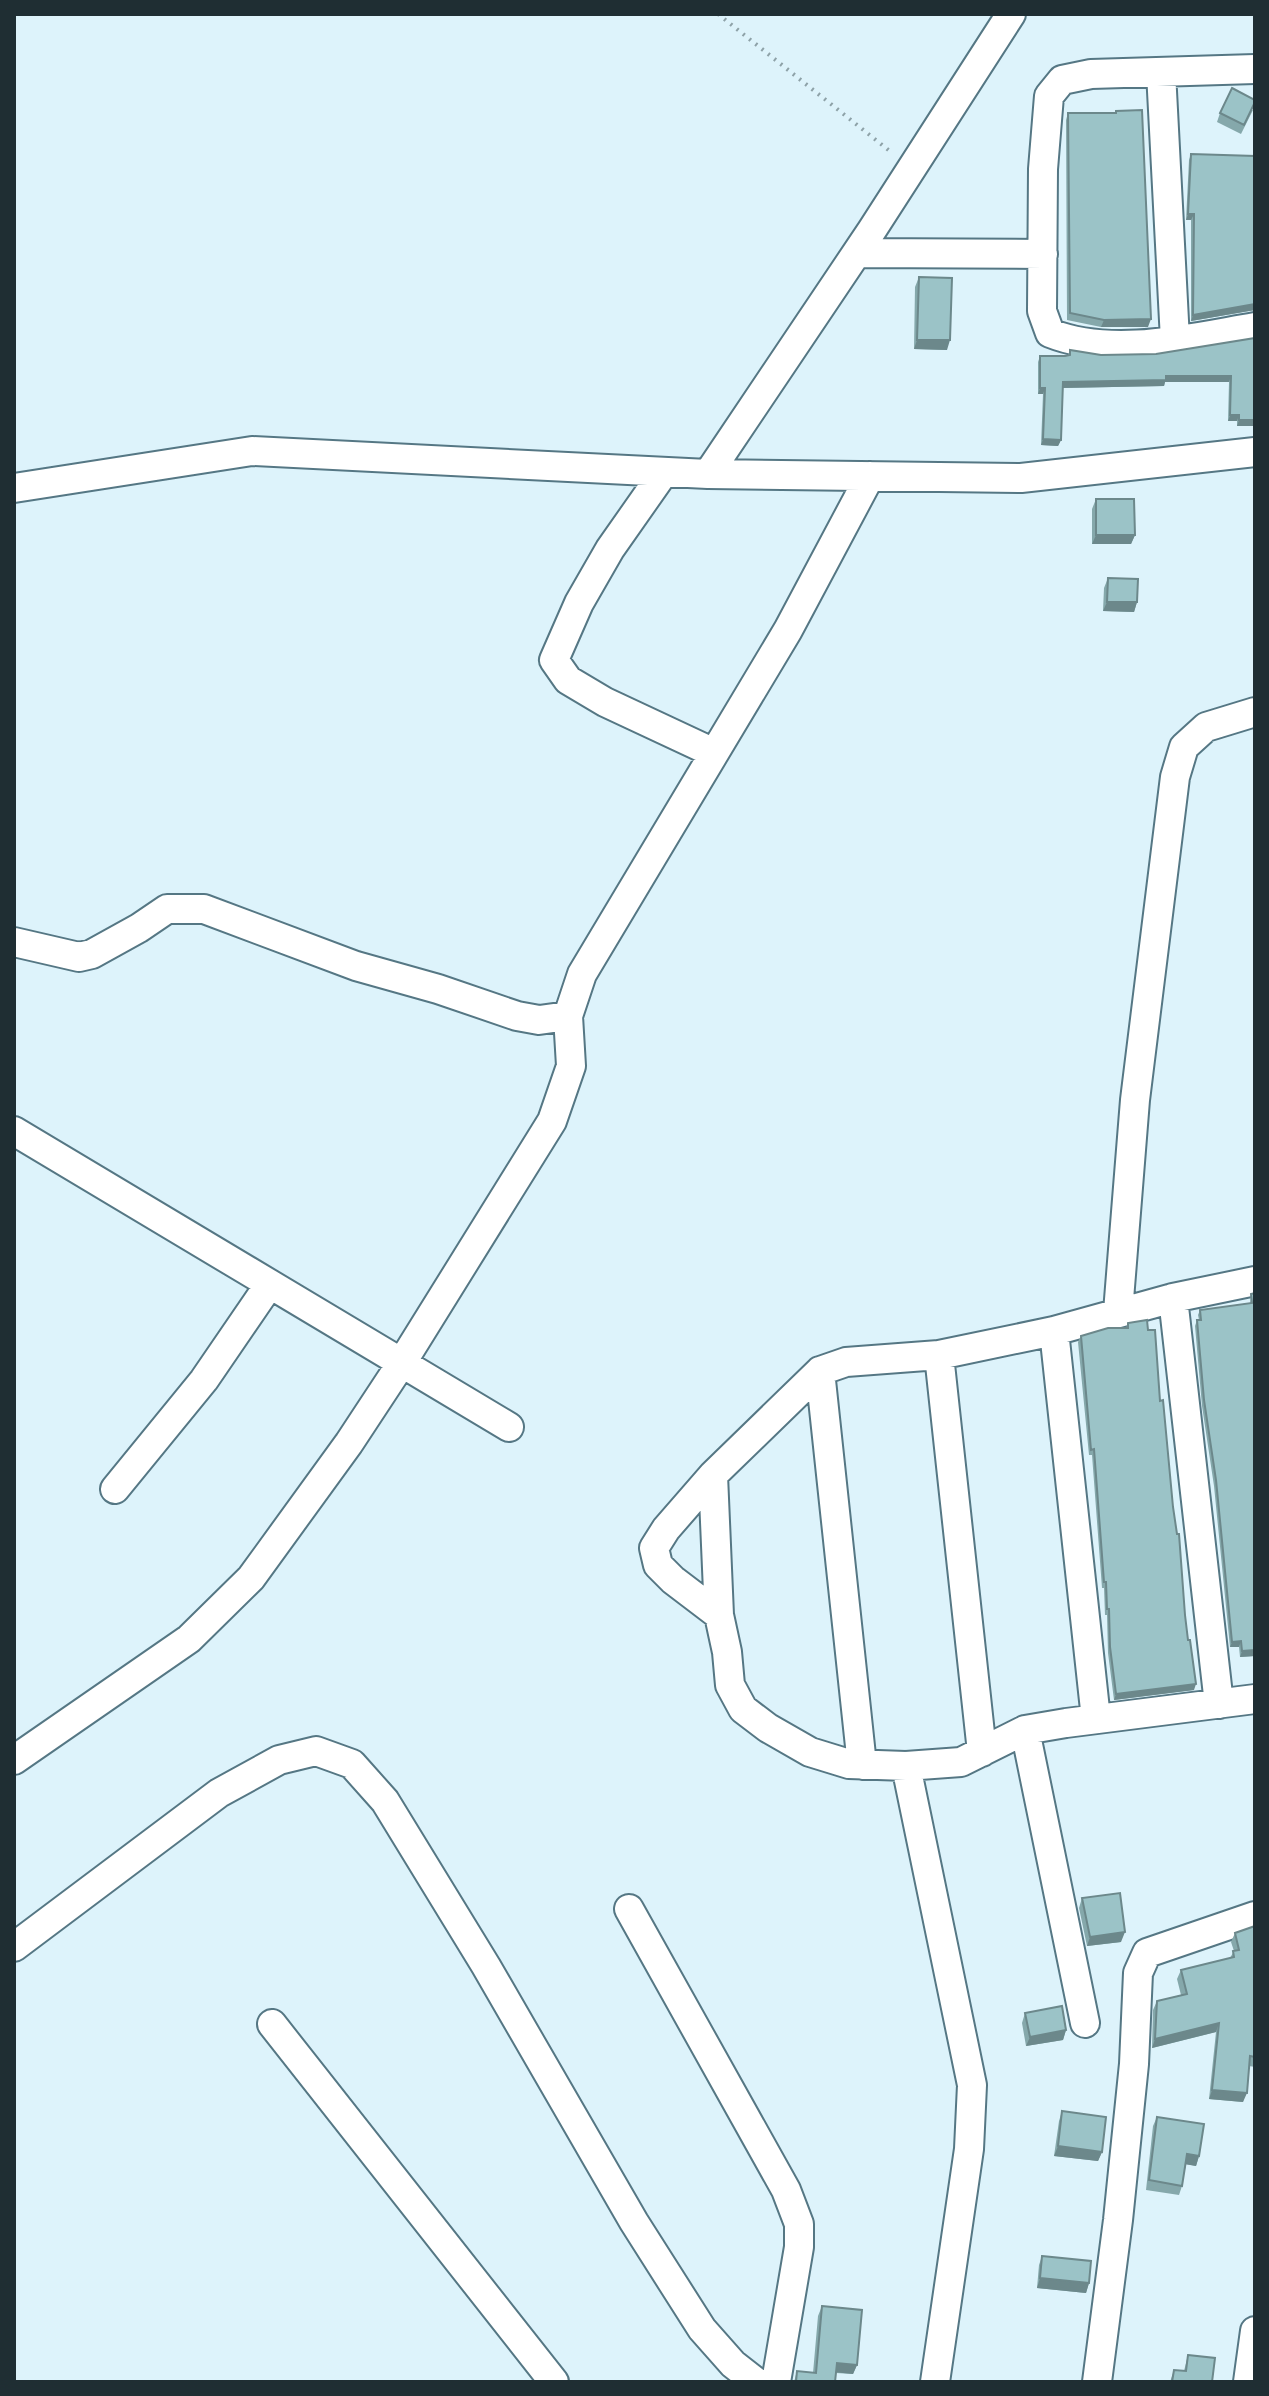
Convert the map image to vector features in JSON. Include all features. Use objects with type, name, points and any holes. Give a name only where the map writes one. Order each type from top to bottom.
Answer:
[{"type":"street","points":[[708,474],[857,253],[1011,14]]},
{"type":"street","points":[[1255,69],[1091,74],[1062,80],[1049,96],[1043,169],[1042,311],[1050,333],[1072,342],[1123,344],[1175,340],[1255,327]]},
{"type":"street","points":[[1161,72],[1175,340]]},
{"type":"street","points":[[857,253],[1043,254]]},
{"type":"street","points":[[14,488],[252,451],[708,474],[1021,478],[1255,452]]},
{"type":"street","points":[[664,472],[610,549],[579,603],[554,660],[568,680],[605,702],[714,753]]},
{"type":"street","points":[[14,1760],[189,1639],[251,1578],[349,1443],[552,1121],[571,1066],[568,1016],[582,974],[788,630],[870,476]]},
{"type":"street","points":[[1118,1312],[1135,1100],[1175,777],[1184,747],[1206,727],[1255,712]]},
{"type":"street","points":[[14,942],[79,957],[92,954],[167,909],[204,909],[356,966],[517,1016],[539,1020],[568,1016]]},
{"type":"street","points":[[14,1131],[509,1427]]},
{"type":"street","points":[[719,1615],[658,1565],[654,1548],[666,1529],[713,1475],[820,1371],[846,1362],[939,1355],[1054,1331],[1253,1273]]},
{"type":"street","points":[[115,1489],[204,1380],[269,1285]]},
{"type":"street","points":[[1173,1298],[1219,1704]]},
{"type":"street","points":[[1054,1331],[1096,1719]]},
{"type":"street","points":[[939,1355],[982,1752]]},
{"type":"street","points":[[820,1371],[862,1765]]},
{"type":"street","points":[[713,1475],[719,1615],[730,1685],[743,1709],[768,1728],[810,1752],[862,1765],[961,1762],[1025,1730],[1255,1699]]},
{"type":"street","points":[[1025,1730],[1085,2023]]},
{"type":"street","points":[[14,1947],[219,1793],[279,1760],[316,1751],[352,1764],[385,1801],[486,1966],[634,2222],[702,2329],[733,2364],[756,2382]]},
{"type":"street","points":[[906,1766],[972,2085],[969,2149],[935,2382]]},
{"type":"street","points":[[629,1909],[786,2190],[799,2224],[799,2247],[776,2382]]},
{"type":"street","points":[[1097,2382],[1134,2064],[1138,1973],[1147,1953],[1255,1916]]},
{"type":"street","points":[[272,2024],[554,2382]]},
{"type":"street","points":[[1248,2382],[1255,2331]]},
{"type":"path","points":[[718,14],[911,169]]},
{"type":"building","points":[[1232,88],[1255,100],[1244,125],[1220,113]]},
{"type":"building","points":[[1142,110],[1151,319],[1104,320],[1070,313],[1068,113]]},
{"type":"building","points":[[1191,154],[1255,156],[1255,304],[1193,315],[1194,214],[1188,214]]},
{"type":"building","points":[[919,277],[952,278],[950,340],[917,340]]},
{"type":"building","points":[[1255,338],[1255,420],[1239,420],[1239,415],[1230,415],[1231,376],[1063,382],[1061,440],[1043,439],[1045,388],[1040,388],[1040,356],[1070,355],[1070,350],[1101,355],[1156,354]]},
{"type":"building","points":[[1096,499],[1134,499],[1135,535],[1096,535]]},
{"type":"building","points":[[1108,578],[1138,579],[1137,602],[1107,602]]},
{"type":"building","points":[[1255,1293],[1255,1650],[1242,1651],[1241,1641],[1232,1642],[1197,1320],[1201,1320],[1200,1310],[1252,1303],[1251,1294]]},
{"type":"building","points":[[1147,1320],[1148,1330],[1155,1330],[1160,1401],[1163,1400],[1185,1615],[1196,1684],[1116,1694],[1081,1336],[1108,1328],[1128,1328],[1128,1323]]},
{"type":"building","points":[[1120,1893],[1125,1932],[1090,1937],[1082,1898]]},
{"type":"building","points":[[1255,1926],[1255,2057],[1250,2056],[1247,2093],[1212,2090],[1219,2023],[1155,2039],[1157,2001],[1187,1994],[1181,1970],[1234,1957],[1233,1951],[1239,1950],[1235,1933]]},
{"type":"building","points":[[1062,2006],[1066,2030],[1030,2037],[1025,2013]]},
{"type":"building","points":[[1062,2111],[1106,2117],[1102,2152],[1058,2146]]},
{"type":"building","points":[[1157,2117],[1204,2124],[1199,2156],[1187,2154],[1182,2186],[1149,2180]]},
{"type":"building","points":[[1042,2256],[1091,2261],[1089,2283],[1040,2278]]},
{"type":"building","points":[[822,2306],[862,2310],[857,2365],[837,2363],[835,2382],[796,2382],[797,2371],[816,2373]]},
{"type":"building","points":[[1188,2355],[1215,2358],[1212,2382],[1172,2382],[1174,2370],[1186,2371]]}]
